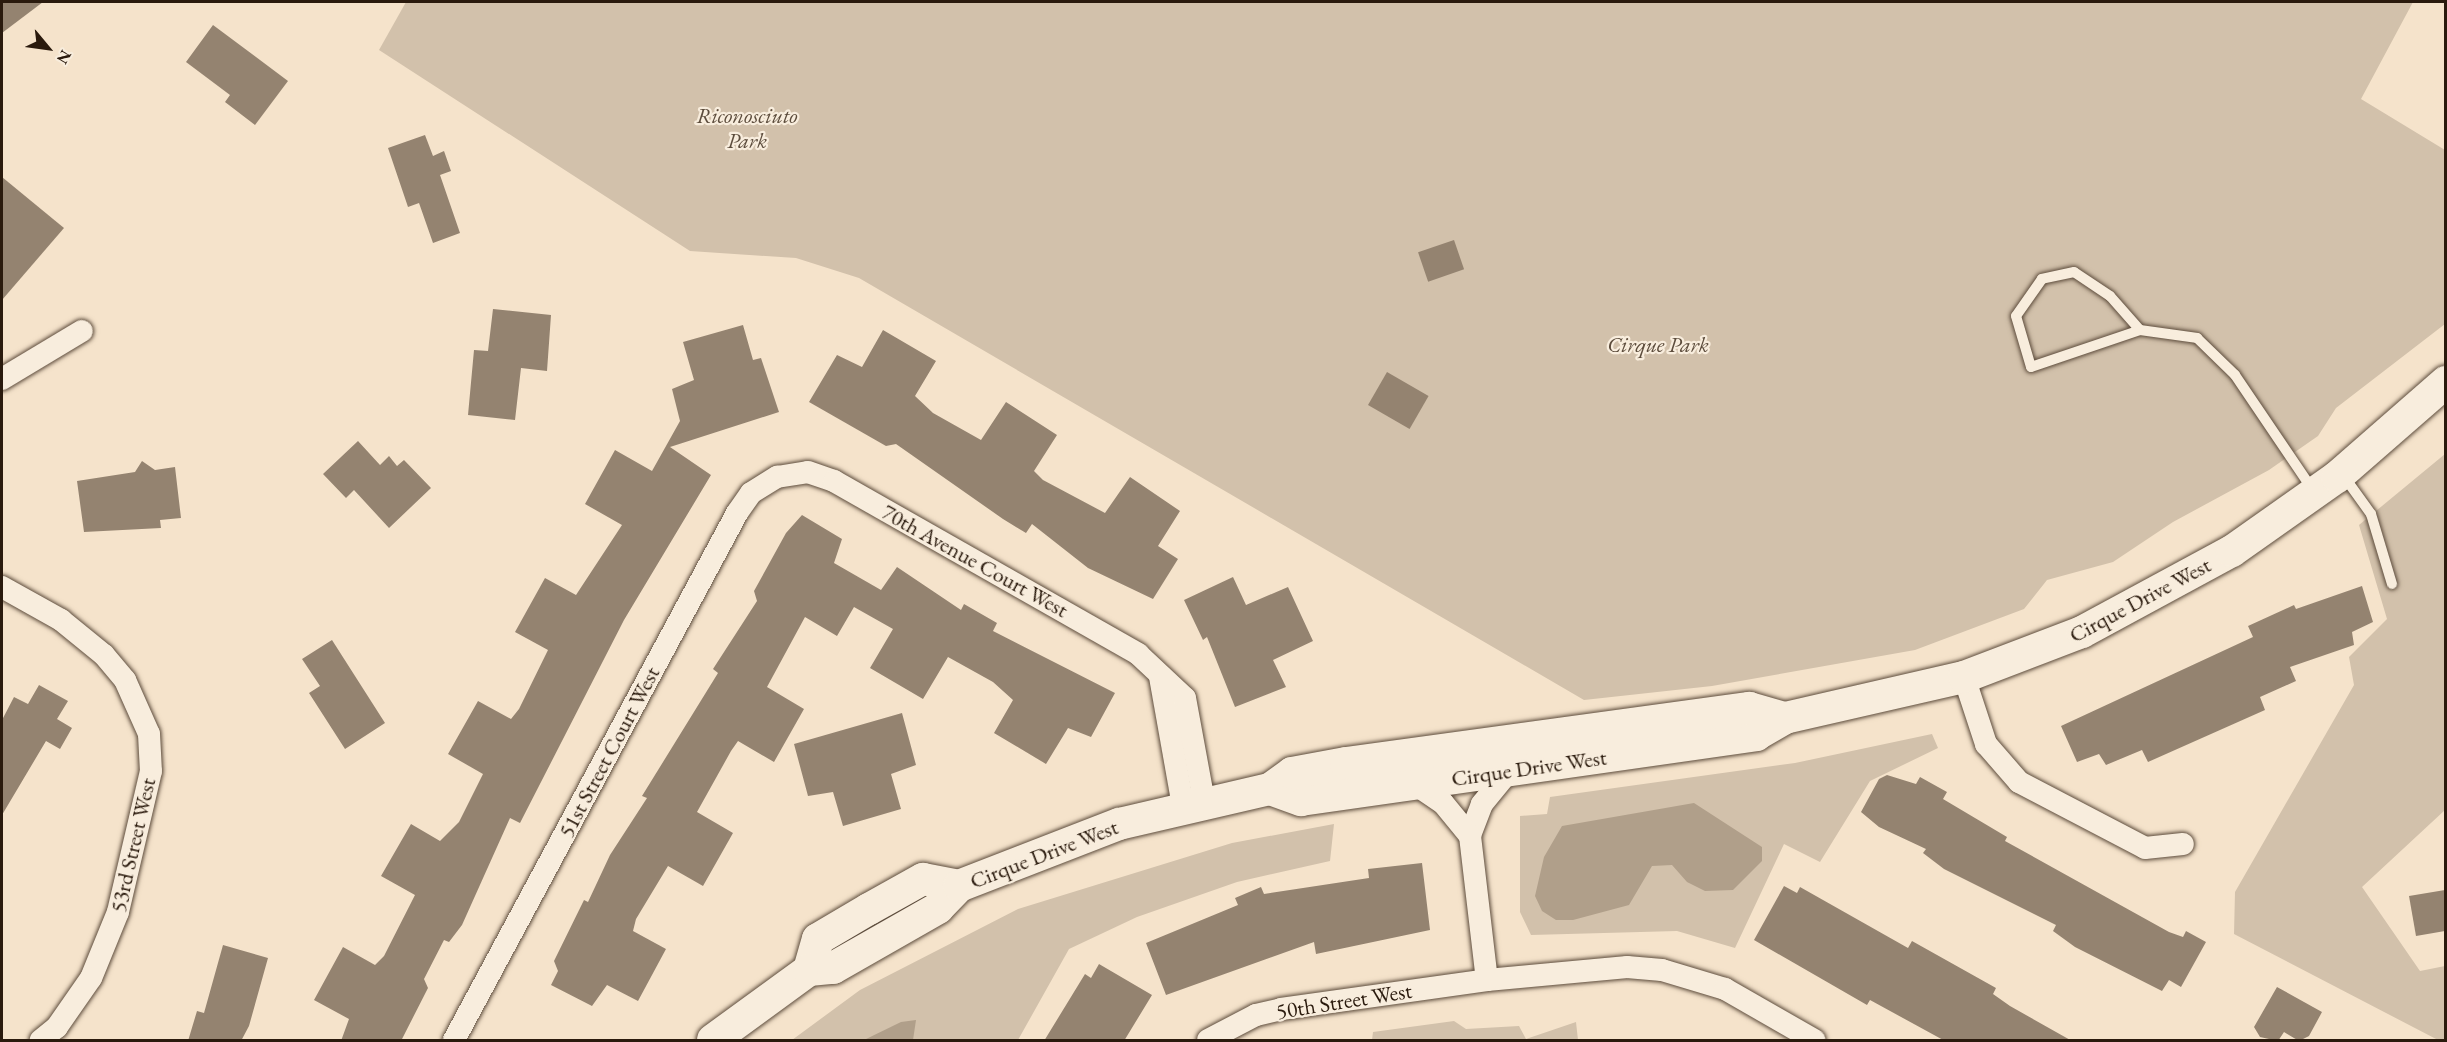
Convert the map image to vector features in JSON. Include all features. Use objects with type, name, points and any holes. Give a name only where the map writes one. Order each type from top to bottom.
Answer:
[{"type":"main road","name":"Cirque Drive West","points":[[1270,789],[1301,800],[1509,771],[1749,708],[1785,718],[1964,677],[2043,649],[2160,594],[2342,473],[2445,382]]},
{"type":"main road","name":"Cirque Drive West","points":[[713,1041],[809,970],[833,968],[938,908],[959,886],[1053,846],[1193,804],[1270,789],[1292,773],[1335,765],[1611,743]]},
{"type":"street","points":[[2,379],[82,331]]},
{"type":"street","name":"70th Avenue Court West","points":[[777,477],[808,472],[834,481],[1128,647],[1185,698],[1193,804]]},
{"type":"street","name":"51st Street Court West","points":[[454,1041],[737,513],[752,493],[777,477]]},
{"type":"street","name":"53rd Street West","points":[[2,587],[61,620],[104,655],[125,680],[149,734],[151,771],[114,924],[91,978],[57,1028],[41,1041]]},
{"type":"street","points":[[1964,677],[1986,744],[2019,782],[2145,849],[2183,844]]},
{"type":"street","points":[[1509,771],[1482,804],[1470,836],[1487,980],[1627,967],[1662,970],[1725,989],[1815,1041]]},
{"type":"street","points":[[1413,783],[1443,803],[1470,836]]},
{"type":"street","name":"50th Street West","points":[[1208,1041],[1256,1015],[1281,1009],[1487,980]]},
{"type":"lane","points":[[2139,330],[2110,296],[2074,272],[2042,279],[2016,316],[2031,367],[2139,330],[2197,338],[2235,375],[2315,493]]},
{"type":"lane","points":[[2342,473],[2371,514],[2392,584]]},
{"type":"green space","name":"Cirque Park","points":[[406,2],[2413,2],[2361,99],[2445,150],[2445,324],[2336,408],[2318,436],[2269,470],[2173,522],[2113,562],[2047,580],[2024,609],[1915,650],[1712,686],[1584,700],[859,278],[796,258],[690,251],[379,50]]},
{"type":"green space","points":[[2445,454],[2445,810],[2362,887],[2420,971],[2445,966],[2445,1040],[2438,1040],[2234,934],[2235,892],[2354,685],[2349,657],[2387,619],[2359,525]]},
{"type":"green space","points":[[1932,734],[1938,748],[1870,781],[1820,862],[1784,844],[1735,948],[1677,931],[1531,935],[1520,912],[1520,816],[1547,814],[1550,797],[1795,763]]},
{"type":"green space","points":[[1334,824],[1330,861],[1237,882],[1137,917],[1069,949],[1018,1040],[792,1040],[860,990],[1018,909],[1232,843]]},
{"type":"green space","points":[[1454,1021],[1466,1029],[1519,1026],[1526,1039],[1576,1022],[1578,1040],[1372,1040],[1373,1032]]},
{"type":"shaded area","points":[[1694,803],[1762,847],[1762,861],[1733,890],[1705,891],[1687,882],[1672,865],[1652,866],[1629,905],[1573,920],[1556,920],[1542,911],[1535,896],[1544,857],[1562,826]]},
{"type":"shaded area","points":[[916,1020],[913,1040],[864,1040],[901,1022]]},
{"type":"building","points":[[2,2],[43,2],[2,33]]},
{"type":"building","points":[[213,25],[288,81],[255,125],[225,102],[230,95],[186,62]]},
{"type":"building","points":[[425,135],[433,156],[444,151],[451,171],[440,175],[460,233],[433,243],[419,203],[408,207],[388,148]]},
{"type":"building","points":[[2,177],[64,228],[2,300]]},
{"type":"building","points":[[1454,240],[1464,269],[1428,282],[1418,252]]},
{"type":"building","points":[[493,309],[551,315],[547,371],[521,368],[515,420],[468,415],[474,350],[488,351]]},
{"type":"building","points":[[743,325],[753,360],[761,358],[779,412],[670,447],[711,475],[624,620],[520,823],[510,818],[462,925],[449,942],[444,940],[424,979],[428,988],[401,1041],[341,1041],[349,1019],[314,1000],[343,947],[375,965],[384,956],[415,895],[381,876],[411,824],[440,841],[459,822],[483,774],[448,754],[478,701],[511,719],[519,709],[548,650],[515,632],[545,578],[576,595],[622,525],[585,504],[615,450],[652,471],[680,421],[672,389],[694,380],[683,342]]},
{"type":"building","points":[[883,330],[936,361],[915,396],[933,413],[981,440],[1006,402],[1057,435],[1034,471],[1043,480],[1105,513],[1130,477],[1180,511],[1158,546],[1178,559],[1153,599],[1088,568],[1032,524],[1026,533],[896,444],[886,446],[809,402],[837,355],[862,367]]},
{"type":"building","points":[[1387,372],[1429,396],[1410,429],[1368,405]]},
{"type":"building","points":[[358,441],[380,465],[389,456],[397,466],[404,460],[431,488],[389,528],[354,490],[346,498],[323,474]]},
{"type":"building","points":[[142,461],[155,470],[175,467],[181,518],[160,520],[161,528],[84,532],[77,481],[135,472]]},
{"type":"building","points":[[802,515],[842,539],[834,563],[881,590],[897,567],[961,610],[964,604],[997,623],[993,631],[1115,693],[1091,737],[1068,728],[1046,764],[994,733],[1013,700],[993,682],[948,657],[923,699],[870,668],[893,629],[854,607],[837,636],[805,617],[767,687],[804,709],[774,762],[738,741],[697,812],[733,833],[703,886],[668,866],[636,919],[633,931],[666,949],[638,1001],[607,985],[592,1006],[551,985],[558,971],[554,961],[584,900],[588,902],[610,855],[647,798],[642,796],[718,673],[713,669],[757,601],[754,591],[786,533]]},
{"type":"building","points":[[1233,577],[1246,605],[1288,587],[1313,641],[1273,660],[1286,687],[1235,707],[1207,637],[1203,640],[1184,600]]},
{"type":"building","points":[[2362,586],[2373,622],[2352,632],[2354,645],[2290,667],[2296,681],[2260,697],[2265,710],[2148,762],[2142,750],[2106,765],[2099,754],[2077,762],[2061,726],[2253,637],[2248,626],[2294,605],[2296,609]]},
{"type":"building","points":[[332,640],[385,723],[345,749],[309,693],[320,686],[302,659]]},
{"type":"building","points":[[39,685],[68,701],[57,719],[72,728],[60,749],[46,741],[2,815],[2,720],[14,697],[28,704]]},
{"type":"building","points":[[902,713],[916,765],[891,774],[901,809],[843,826],[833,792],[808,796],[794,744]]},
{"type":"building","points":[[1887,775],[1916,784],[1920,777],[1947,792],[1943,799],[2007,837],[2005,841],[2169,932],[2183,937],[2186,931],[2206,942],[2181,987],[2169,980],[2162,991],[2075,947],[2053,931],[2056,925],[1944,869],[1923,853],[1926,849],[1879,827],[1861,812],[1879,779]]},
{"type":"building","points":[[1422,863],[1430,930],[1316,954],[1314,942],[1166,995],[1146,943],[1238,905],[1235,898],[1261,887],[1264,894],[1369,878],[1368,869]]},
{"type":"building","points":[[1784,886],[1797,893],[1800,887],[1908,948],[1912,941],[1996,988],[1993,994],[2010,1006],[2072,1041],[1945,1041],[1870,1000],[1867,1005],[1754,940]]},
{"type":"building","points":[[2445,890],[2445,931],[2416,936],[2409,896]]},
{"type":"building","points":[[223,945],[268,958],[249,1026],[241,1041],[188,1041],[197,1011],[204,1013]]},
{"type":"building","points":[[1099,964],[1152,995],[1124,1041],[1044,1041],[1085,974],[1091,978]]},
{"type":"building","points":[[2277,987],[2322,1012],[2309,1036],[2299,1041],[2284,1032],[2278,1041],[2260,1037],[2254,1027]]},
{"type":"park label","name":"Riconosciuto Park","points":[[747,128]]}]
